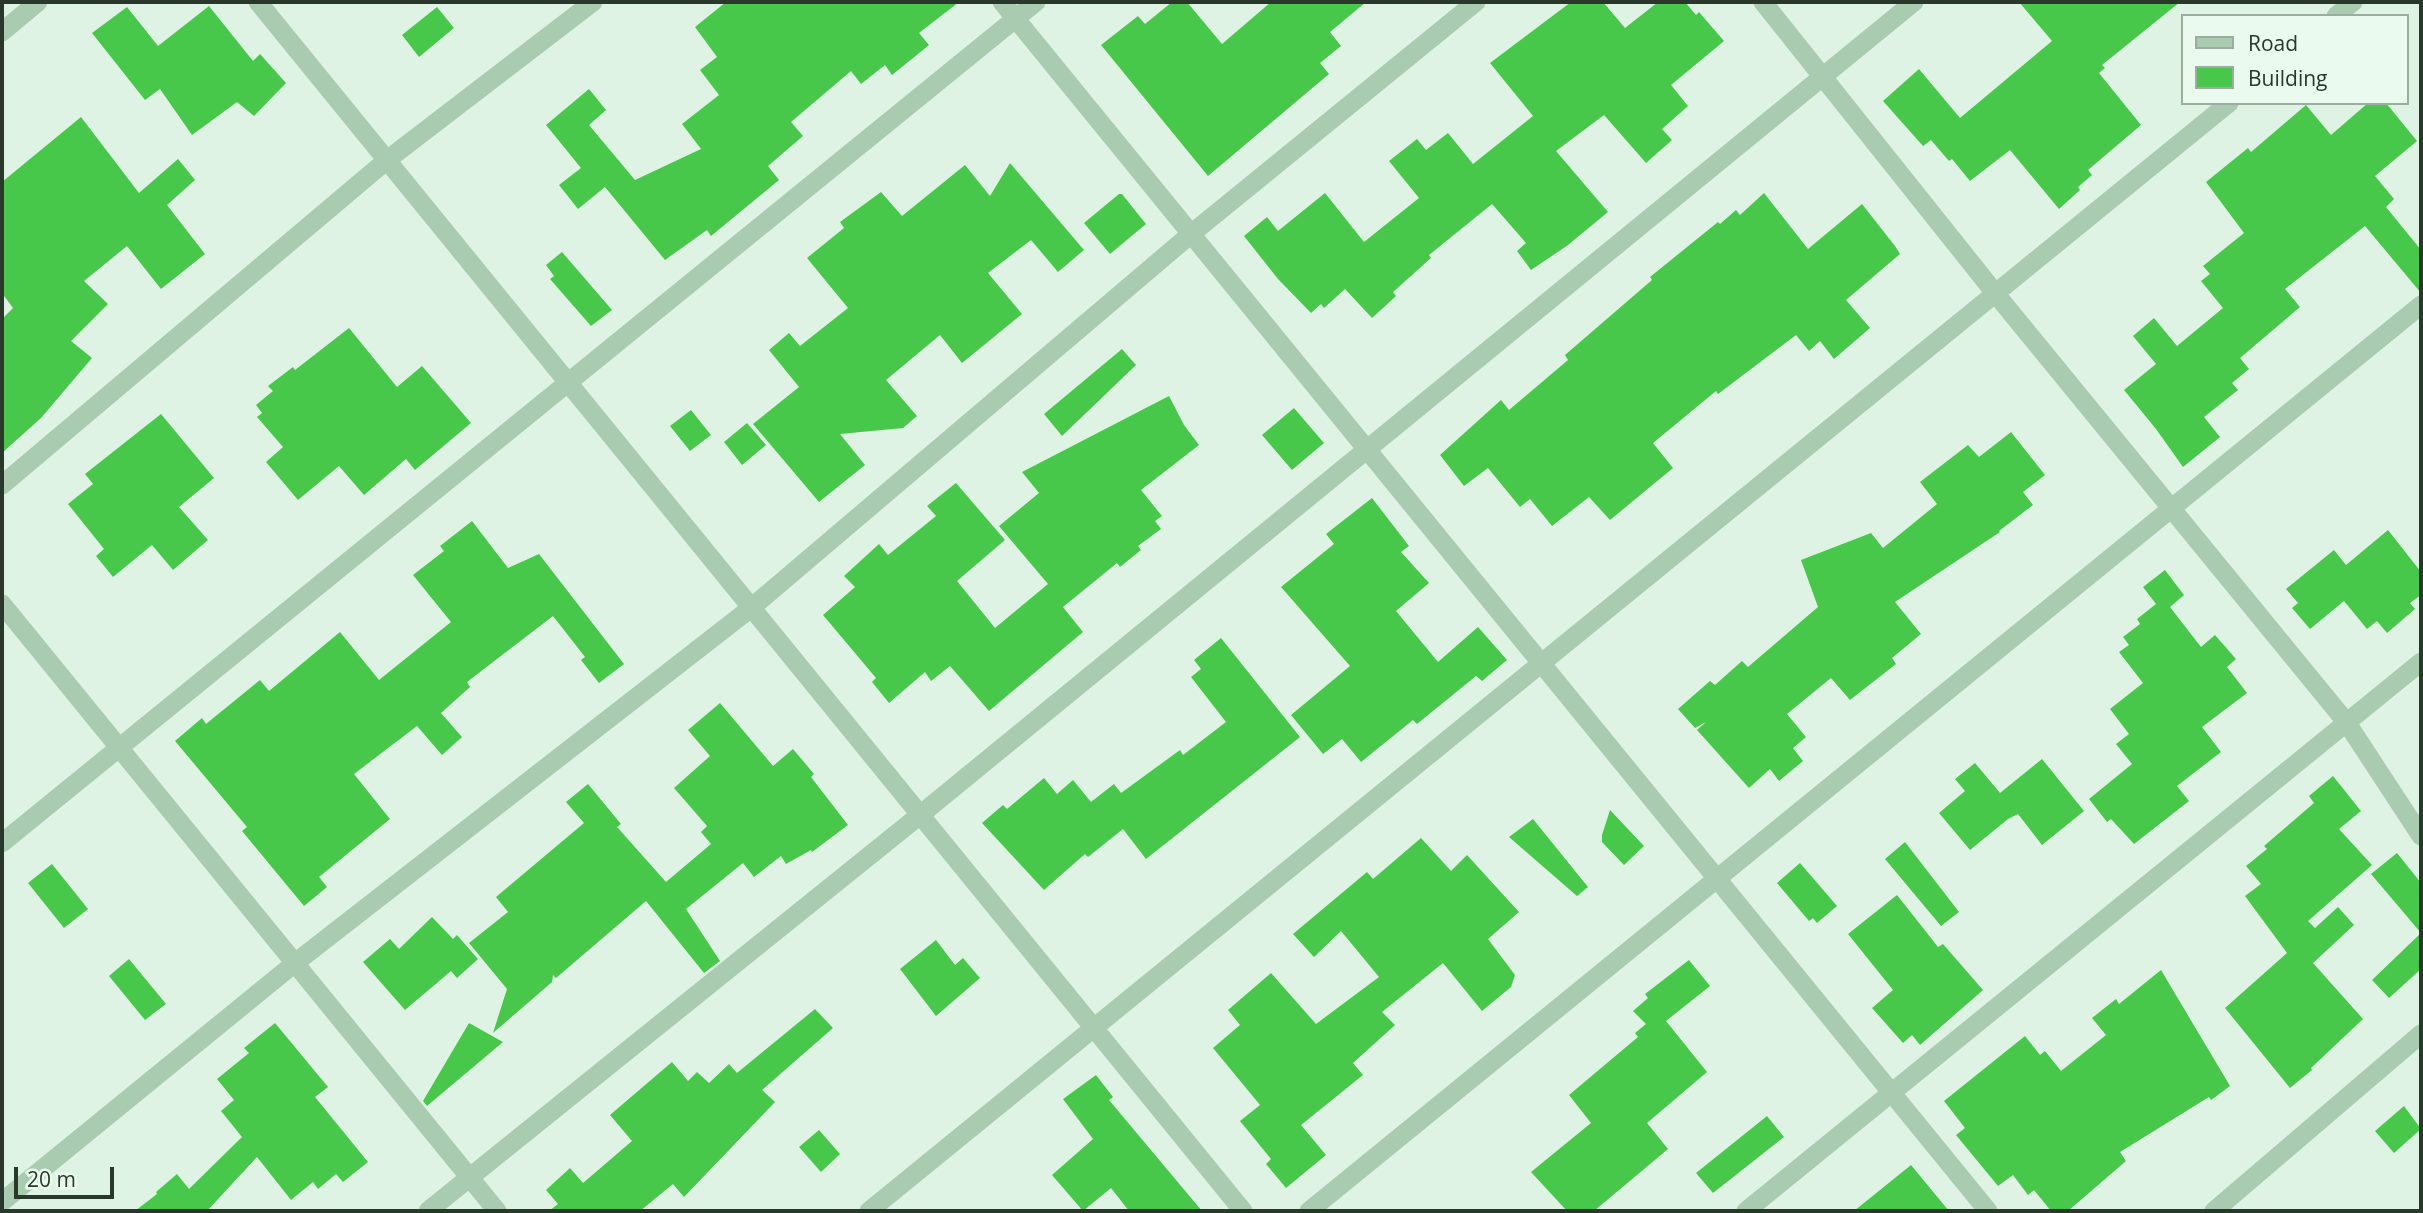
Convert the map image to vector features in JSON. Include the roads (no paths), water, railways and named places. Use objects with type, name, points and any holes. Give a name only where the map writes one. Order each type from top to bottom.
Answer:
[{"type":"street","points":[[2,32],[38,2]]},
{"type":"street","points":[[258,2],[1243,1211]]},
{"type":"street","points":[[2,485],[387,160],[593,2]]},
{"type":"street","points":[[1002,2],[1988,1211]]},
{"type":"street","points":[[2,843],[1036,2]]},
{"type":"street","points":[[2,1202],[295,963],[751,608],[1191,234],[1476,2]]},
{"type":"street","points":[[1763,2],[1995,293],[2173,507],[2347,723],[2421,836]]},
{"type":"street","points":[[428,1211],[920,815],[1914,2]]},
{"type":"street","points":[[2338,14],[2353,2]]},
{"type":"street","points":[[869,1211],[2227,105]]},
{"type":"street","points":[[1309,1211],[2421,305]]},
{"type":"street","points":[[2,604],[497,1211]]},
{"type":"street","points":[[1746,1211],[2421,662]]},
{"type":"street","points":[[2214,1211],[2421,1034]]}]
